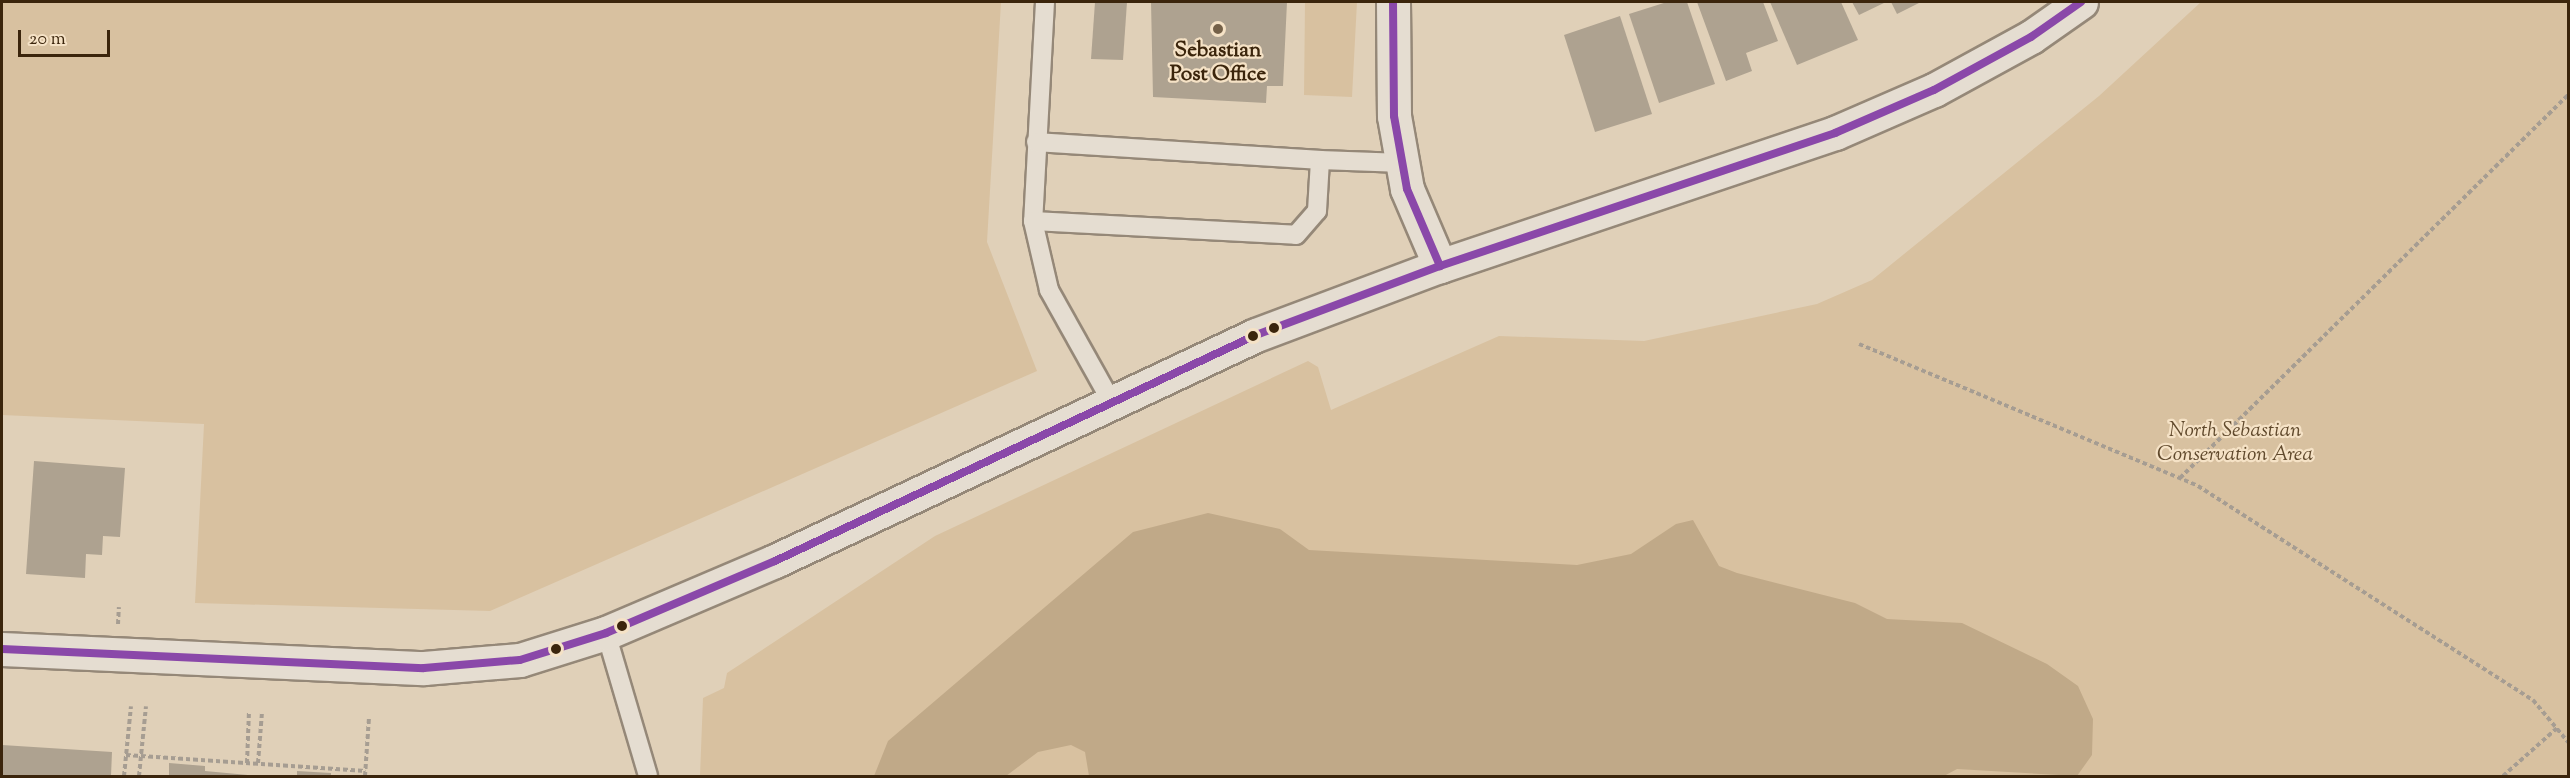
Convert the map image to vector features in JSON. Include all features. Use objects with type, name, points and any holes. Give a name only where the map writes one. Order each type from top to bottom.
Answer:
[{"type":"street","points":[[1393,2],[1394,116],[1402,163],[1440,266]]},
{"type":"street","points":[[2,649],[424,668],[520,660],[606,633],[775,561],[1111,401],[1256,335],[1440,266],[1835,133],[1934,90],[2031,38],[2081,2]]},
{"type":"lane","points":[[1046,2],[1033,221],[1049,290],[1111,401]]},
{"type":"lane","points":[[1036,142],[1402,163]]},
{"type":"lane","points":[[1033,221],[1296,235],[1317,211],[1320,160]]},
{"type":"lane","points":[[606,633],[648,777]]},
{"type":"path","points":[[2180,478],[2568,95]]},
{"type":"path","points":[[1859,344],[2180,478],[2533,700],[2568,742]]},
{"type":"path","points":[[124,777],[131,706]]},
{"type":"path","points":[[139,777],[146,706]]},
{"type":"path","points":[[246,763],[249,712]]},
{"type":"path","points":[[258,764],[262,712]]},
{"type":"path","points":[[365,777],[369,718]]},
{"type":"path","points":[[2503,777],[2557,728]]},
{"type":"path","points":[[126,755],[365,771]]},
{"type":"green space","points":[[2,2],[1001,2],[987,242],[1037,371],[490,611],[195,603],[204,424],[2,415]]},
{"type":"green space","points":[[1305,2],[1357,2],[1352,97],[1304,95]]},
{"type":"green space","name":"North Sebastian Conservation Area","points":[[2201,2],[2568,2],[2568,776],[700,776],[703,698],[724,688],[727,673],[935,536],[1308,361],[1318,367],[1331,410],[1499,336],[1644,341],[1817,304],[1872,280],[2099,96]]},
{"type":"shaded area","points":[[1208,513],[1280,529],[1309,550],[1577,565],[1631,554],[1676,524],[1693,520],[1719,566],[1737,573],[1855,603],[1887,619],[1962,623],[2047,664],[2078,686],[2093,719],[2092,755],[2077,776],[1957,769],[1944,776],[1089,776],[1085,752],[1071,745],[1038,752],[1006,776],[874,776],[888,741],[1133,532]]},
{"type":"building","points":[[1095,2],[1127,2],[1123,60],[1091,59]]},
{"type":"building","name":"Sebastian Post Office","points":[[1151,2],[1287,2],[1283,86],[1267,86],[1266,103],[1153,97]]},
{"type":"building","points":[[1667,2],[1687,2],[1715,84],[1659,103],[1629,14]]},
{"type":"building","points":[[1697,2],[1763,2],[1778,41],[1746,53],[1752,71],[1726,81]]},
{"type":"building","points":[[1770,2],[1841,2],[1858,40],[1797,65]]},
{"type":"building","points":[[1852,2],[1886,2],[1859,15]]},
{"type":"building","points":[[1891,2],[1921,2],[1897,14]]},
{"type":"building","points":[[1620,16],[1652,114],[1595,132],[1564,35]]},
{"type":"building","points":[[34,461],[125,468],[120,537],[103,536],[102,555],[86,554],[85,578],[26,574]]},
{"type":"building","points":[[2,745],[112,752],[111,776],[2,776]]},
{"type":"building","points":[[169,763],[205,766],[205,771],[259,776],[169,776]]},
{"type":"building","points":[[297,771],[331,773],[331,776],[297,776]]},
{"type":"transit line","points":[[1393,2],[1394,116],[1407,189],[1440,266]]},
{"type":"transit line","points":[[2,649],[424,668],[520,660],[606,633],[775,561],[1256,335],[1440,266],[1835,133],[1934,90],[2031,37],[2081,2]]},
{"type":"place","name":"Sebastian Post Office","points":[[1218,29]]}]
